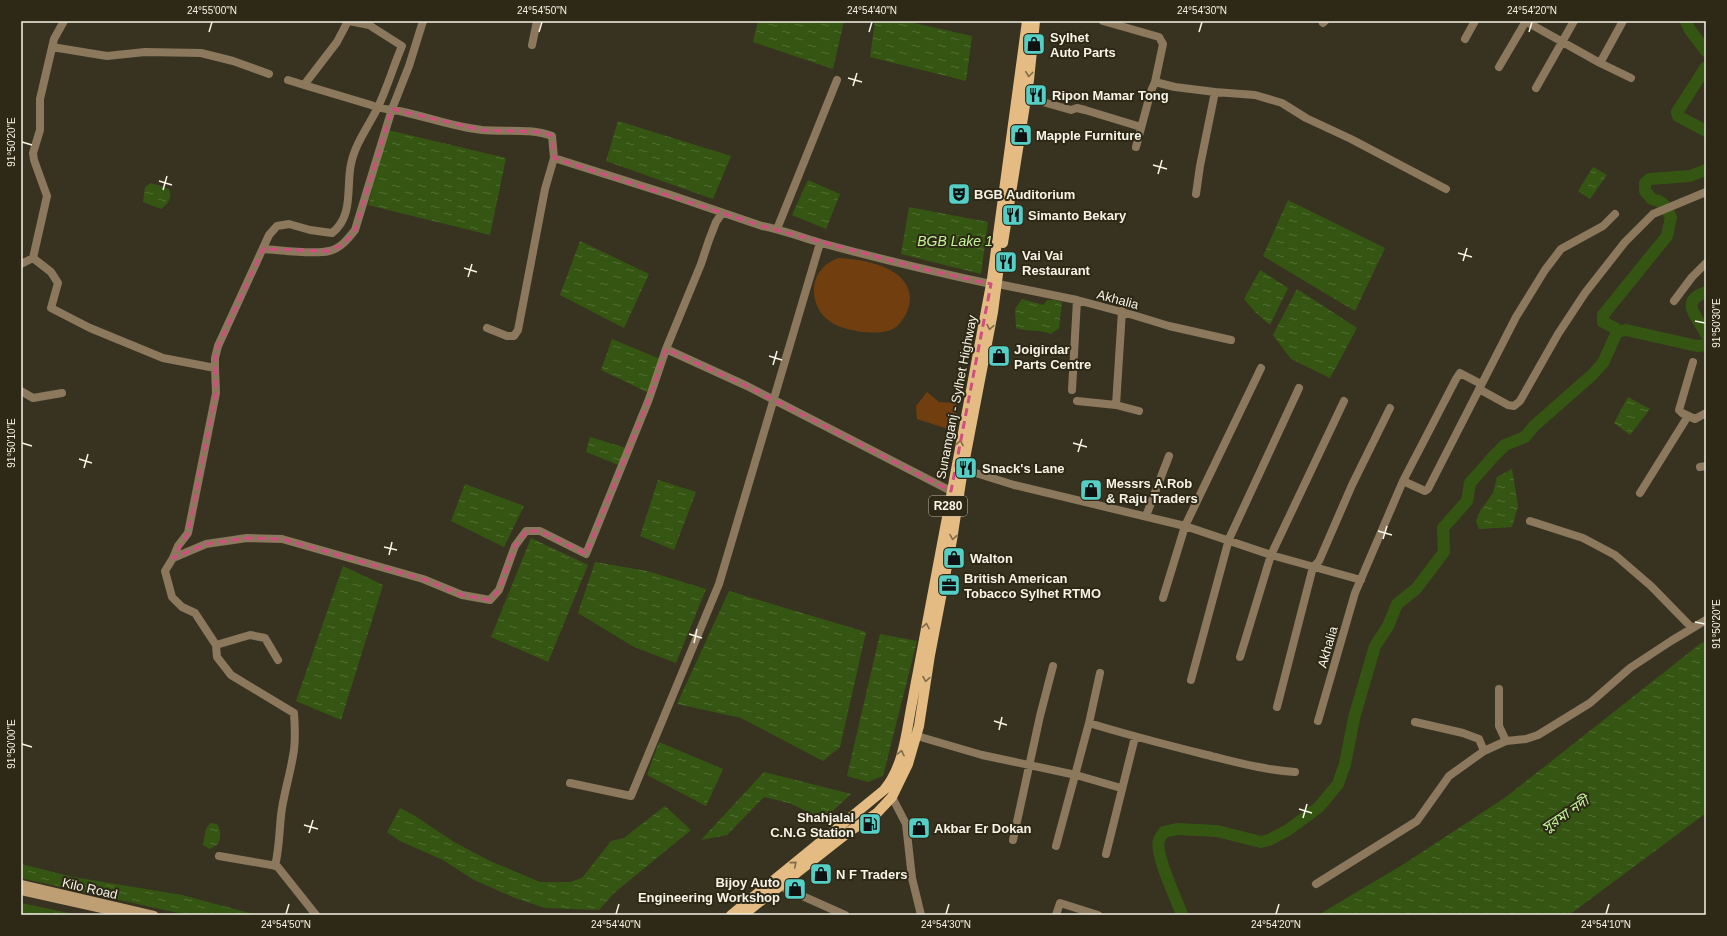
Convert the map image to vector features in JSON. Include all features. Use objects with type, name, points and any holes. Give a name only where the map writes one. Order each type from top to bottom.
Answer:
[{"type":"main road","name":"Sunamganj - Sylhet Highway","points":[[731,915],[884,790],[893,779],[898,767],[912,703],[951,491],[994,284],[1027,21]]},
{"type":"main road","name":"Sunamganj - Sylhet Highway","points":[[743,915],[850,831],[877,813],[892,797],[908,764],[917,736],[952,540],[1025,97],[1035,21]]},
{"type":"street","points":[[33,258],[46,196],[46,190],[34,160],[34,153],[40,130],[40,99],[54,39],[64,21]]},
{"type":"street","points":[[275,866],[280,842],[281,816],[284,798],[294,755],[294,713],[231,676],[217,657],[216,645],[195,613],[182,607],[172,597],[166,571],[178,546],[188,533],[216,393],[214,368],[218,346],[269,235],[277,226],[290,224],[310,230],[332,233],[339,228],[348,205],[351,166],[354,153],[377,108],[402,46],[369,25],[348,21],[337,42],[304,85]]},
{"type":"street","points":[[263,249],[300,252],[329,252],[344,244],[355,230],[392,109],[409,66],[423,21]]},
{"type":"street","points":[[532,45],[537,21]]},
{"type":"street","points":[[1103,21],[1159,37],[1162,40],[1163,44],[1155,82],[1151,91],[1136,147]]},
{"type":"street","points":[[1465,39],[1475,21]]},
{"type":"street","points":[[1499,67],[1525,21],[1600,63],[1631,78]]},
{"type":"street","points":[[1536,88],[1574,21]]},
{"type":"street","points":[[1600,63],[1623,21]]},
{"type":"street","points":[[52,47],[107,56],[145,52],[201,53],[233,61],[269,74]]},
{"type":"street","points":[[288,80],[377,108],[392,109],[456,126],[482,130],[542,132],[552,136],[554,158],[545,189],[518,330],[514,336],[506,336],[487,328]]},
{"type":"street","points":[[777,229],[837,80]]},
{"type":"street","points":[[1155,82],[1215,92],[1255,95],[1282,103],[1306,118],[1351,139],[1446,189]]},
{"type":"street","points":[[1196,194],[1215,92]]},
{"type":"street","points":[[1025,97],[1071,110],[1077,108],[1085,110],[1141,127]]},
{"type":"street","name":"Akhalia","points":[[554,158],[671,195],[722,213],[820,243],[923,269],[1077,300],[1169,326],[1231,340]]},
{"type":"street","points":[[1480,387],[1508,405],[1514,406],[1520,401],[1558,334],[1604,267],[1639,227],[1653,214],[1706,192]]},
{"type":"street","points":[[173,558],[206,544],[247,538],[282,539],[423,579],[462,595],[490,600],[499,590],[515,546],[526,531],[540,531],[586,554],[649,399],[666,349],[701,264],[716,222],[722,213]]},
{"type":"street","points":[[1403,481],[1425,491],[1428,489],[1516,317],[1545,270],[1560,249],[1603,226],[1615,214]]},
{"type":"street","points":[[570,783],[631,796],[718,584],[772,399],[820,243]]},
{"type":"street","points":[[21,264],[33,258]]},
{"type":"street","points":[[33,258],[51,272],[58,283],[51,305],[53,309],[90,328],[163,358],[214,368]]},
{"type":"street","points":[[1674,300],[1692,277],[1706,263]]},
{"type":"street","points":[[1072,390],[1077,300]]},
{"type":"street","points":[[1116,405],[1122,312]]},
{"type":"street","points":[[666,349],[772,399],[951,491]]},
{"type":"street","points":[[1692,362],[1679,410],[1695,419],[1706,413]]},
{"type":"street","points":[[1163,598],[1185,526],[1261,368]]},
{"type":"street","name":"Akhalia","points":[[1318,721],[1341,638],[1361,580],[1403,481],[1460,374],[1480,387]]},
{"type":"street","points":[[1191,680],[1229,539],[1299,388]]},
{"type":"street","points":[[21,391],[33,398],[62,394]]},
{"type":"street","points":[[1077,401],[1116,405],[1139,412]]},
{"type":"street","points":[[1240,657],[1272,555],[1344,401]]},
{"type":"street","points":[[1277,707],[1313,567],[1319,561],[1352,485],[1390,408]]},
{"type":"street","points":[[1640,493],[1688,416]]},
{"type":"street","points":[[1146,516],[1169,456]]},
{"type":"street","points":[[963,469],[1014,485],[1185,526],[1229,539],[1272,555],[1361,580]]},
{"type":"street","points":[[1530,521],[1583,538],[1615,555],[1651,586],[1692,628]]},
{"type":"street","points":[[1316,884],[1417,821],[1449,776],[1484,751],[1506,741],[1526,739],[1538,735],[1590,703],[1630,668],[1706,620]]},
{"type":"street","points":[[216,645],[250,636],[265,638],[278,660]]},
{"type":"street","points":[[1013,840],[1040,716],[1053,666]]},
{"type":"street","points":[[1056,846],[1076,775],[1100,673]]},
{"type":"street","points":[[1499,689],[1499,726],[1506,741]]},
{"type":"street","points":[[1416,722],[1463,733],[1479,739],[1484,751]]},
{"type":"street","points":[[1089,723],[1135,737],[1272,771],[1294,772]]},
{"type":"street","points":[[917,736],[982,755],[1030,764],[1122,788]]},
{"type":"street","points":[[1106,854],[1135,737]]},
{"type":"street","points":[[892,797],[906,824],[912,878],[921,915]]},
{"type":"street","points":[[219,856],[278,866],[316,915]]},
{"type":"street","name":"Kilo Road","points":[[21,884],[154,915]]},
{"type":"street","points":[[780,886],[846,915]]},
{"type":"street","name":"Kilo Road","points":[[21,891],[129,915]]},
{"type":"street","points":[[1056,915],[1060,903],[1098,915]]},
{"type":"highlighted area","points":[[392,109],[482,130],[543,132],[552,136],[554,158],[762,226],[923,269],[991,284],[951,491],[747,386],[666,349],[649,399],[586,554],[540,531],[526,531],[515,546],[499,590],[490,600],[462,595],[423,579],[282,539],[247,538],[206,544],[173,558],[188,533],[216,393],[215,358],[218,346],[263,249],[329,251],[344,244],[355,230]]},
{"type":"shaded area","points":[[838,258],[860,260],[872,263],[894,272],[902,279],[908,287],[910,302],[906,314],[896,327],[881,332],[861,332],[841,327],[827,319],[822,314],[818,309],[814,296],[815,282],[817,276],[823,268]]},
{"type":"shaded area","points":[[927,392],[939,402],[956,403],[956,422],[954,431],[917,419],[916,406]]},
{"type":"water","points":[[758,21],[844,21],[833,69],[753,42]]},
{"type":"water","points":[[875,21],[905,21],[972,36],[966,81],[870,57]]},
{"type":"water","points":[[618,121],[731,156],[713,199],[606,161]]},
{"type":"water","points":[[388,130],[506,158],[490,235],[368,205]]},
{"type":"water","points":[[1593,167],[1607,175],[1590,199],[1578,191]]},
{"type":"water","points":[[808,180],[840,194],[826,229],[792,215]]},
{"type":"water","points":[[151,183],[169,189],[169,200],[161,209],[143,202],[145,187]]},
{"type":"water","points":[[1288,200],[1385,248],[1355,311],[1263,256]]},
{"type":"water","name":"BGB Lake 1","points":[[909,207],[988,222],[981,274],[901,254]]},
{"type":"water","points":[[580,241],[649,274],[624,328],[560,295]]},
{"type":"water","points":[[1260,270],[1288,288],[1270,325],[1255,312],[1244,299]]},
{"type":"water","points":[[1297,289],[1357,328],[1330,378],[1291,359],[1273,335]]},
{"type":"water","points":[[1022,299],[1043,305],[1047,300],[1062,302],[1059,328],[1051,334],[1016,328],[1015,309]]},
{"type":"water","points":[[612,339],[660,359],[647,392],[601,370]]},
{"type":"water","points":[[1628,397],[1650,409],[1630,435],[1614,423]]},
{"type":"water","points":[[590,437],[626,448],[621,466],[586,452]]},
{"type":"water","points":[[1512,469],[1518,506],[1512,527],[1479,529],[1476,521],[1480,511],[1493,493],[1497,477]]},
{"type":"water","points":[[658,480],[696,492],[674,550],[640,536]]},
{"type":"water","points":[[465,484],[524,506],[504,547],[451,521]]},
{"type":"water","points":[[531,538],[588,565],[548,662],[491,637]]},
{"type":"water","points":[[595,562],[647,571],[706,589],[676,663],[634,647],[578,613]]},
{"type":"water","points":[[343,566],[383,585],[341,720],[296,701]]},
{"type":"water","points":[[729,591],[866,632],[840,747],[823,761],[741,718],[677,704]]},
{"type":"water","points":[[880,634],[917,641],[883,776],[868,782],[847,776]]},
{"type":"water","name":"সুরমা নদী","points":[[1706,641],[1706,813],[1569,915],[1318,915],[1404,864],[1506,797],[1700,644]]},
{"type":"water","points":[[659,742],[723,769],[706,806],[647,775]]},
{"type":"water","points":[[764,772],[851,794],[824,819],[789,803],[764,797],[727,835],[701,840]]},
{"type":"water","points":[[665,806],[691,830],[614,893],[599,910],[545,908],[515,898],[474,880],[443,860],[400,841],[387,832],[400,808],[415,816],[454,842],[490,861],[540,882],[570,882],[582,878],[611,841],[624,838]]},
{"type":"water","points":[[210,823],[217,824],[220,839],[218,844],[210,849],[203,845],[206,829]]},
{"type":"water","points":[[21,864],[73,877],[182,895],[257,915],[187,915],[21,878]]},
{"type":"water","points":[[21,903],[78,915],[21,915]]},
{"type":"waterway","points":[[1686,21],[1690,30],[1706,51]]},
{"type":"waterway","points":[[1706,67],[1677,112],[1678,116],[1706,131]]},
{"type":"waterway","points":[[1617,332],[1615,328],[1603,322],[1603,315],[1667,236],[1671,217],[1664,205],[1659,201],[1652,199],[1645,191],[1645,183],[1650,179],[1690,176],[1706,170]]},
{"type":"waterway","points":[[1706,292],[1697,296],[1693,301],[1692,306],[1693,311],[1706,334]]},
{"type":"waterway","points":[[1182,915],[1167,877],[1158,846],[1159,840],[1164,832],[1177,829],[1217,831],[1261,842],[1269,840],[1288,830],[1319,807],[1338,784],[1345,764],[1354,718],[1375,646],[1388,626],[1397,604],[1416,589],[1444,552],[1443,528],[1467,501],[1470,483],[1493,457],[1505,445],[1525,437],[1534,426],[1592,375],[1603,363],[1617,332],[1626,330],[1697,346],[1706,345]]},
{"type":"place","name":"Sylhet Auto Parts","points":[[1034,44]]},
{"type":"place","name":"Ripon Mamar Tong","points":[[1036,95]]},
{"type":"place","name":"Mapple Furniture","points":[[1021,135]]},
{"type":"place","name":"BGB Auditorium","points":[[959,194]]},
{"type":"place","name":"Simanto Bekary","points":[[1013,215]]},
{"type":"place","name":"Vai Vai Restaurant","points":[[1006,262]]},
{"type":"place","name":"Joigirdar Parts Centre","points":[[999,356]]},
{"type":"place","name":"Snack's Lane","points":[[966,468]]},
{"type":"place","name":"Messrs A.Rob & Raju Traders","points":[[1091,490]]},
{"type":"place","name":"Walton","points":[[954,558]]},
{"type":"place","name":"British American Tobacco Sylhet RTMO","points":[[949,585]]},
{"type":"place","name":"Shahjalal C.N.G Station","points":[[870,824]]},
{"type":"place","name":"Akbar Er Dokan","points":[[919,828]]},
{"type":"place","name":"N F Traders","points":[[821,874]]},
{"type":"place","name":"Bijoy Auto Engineering Workshop","points":[[795,889]]}]
